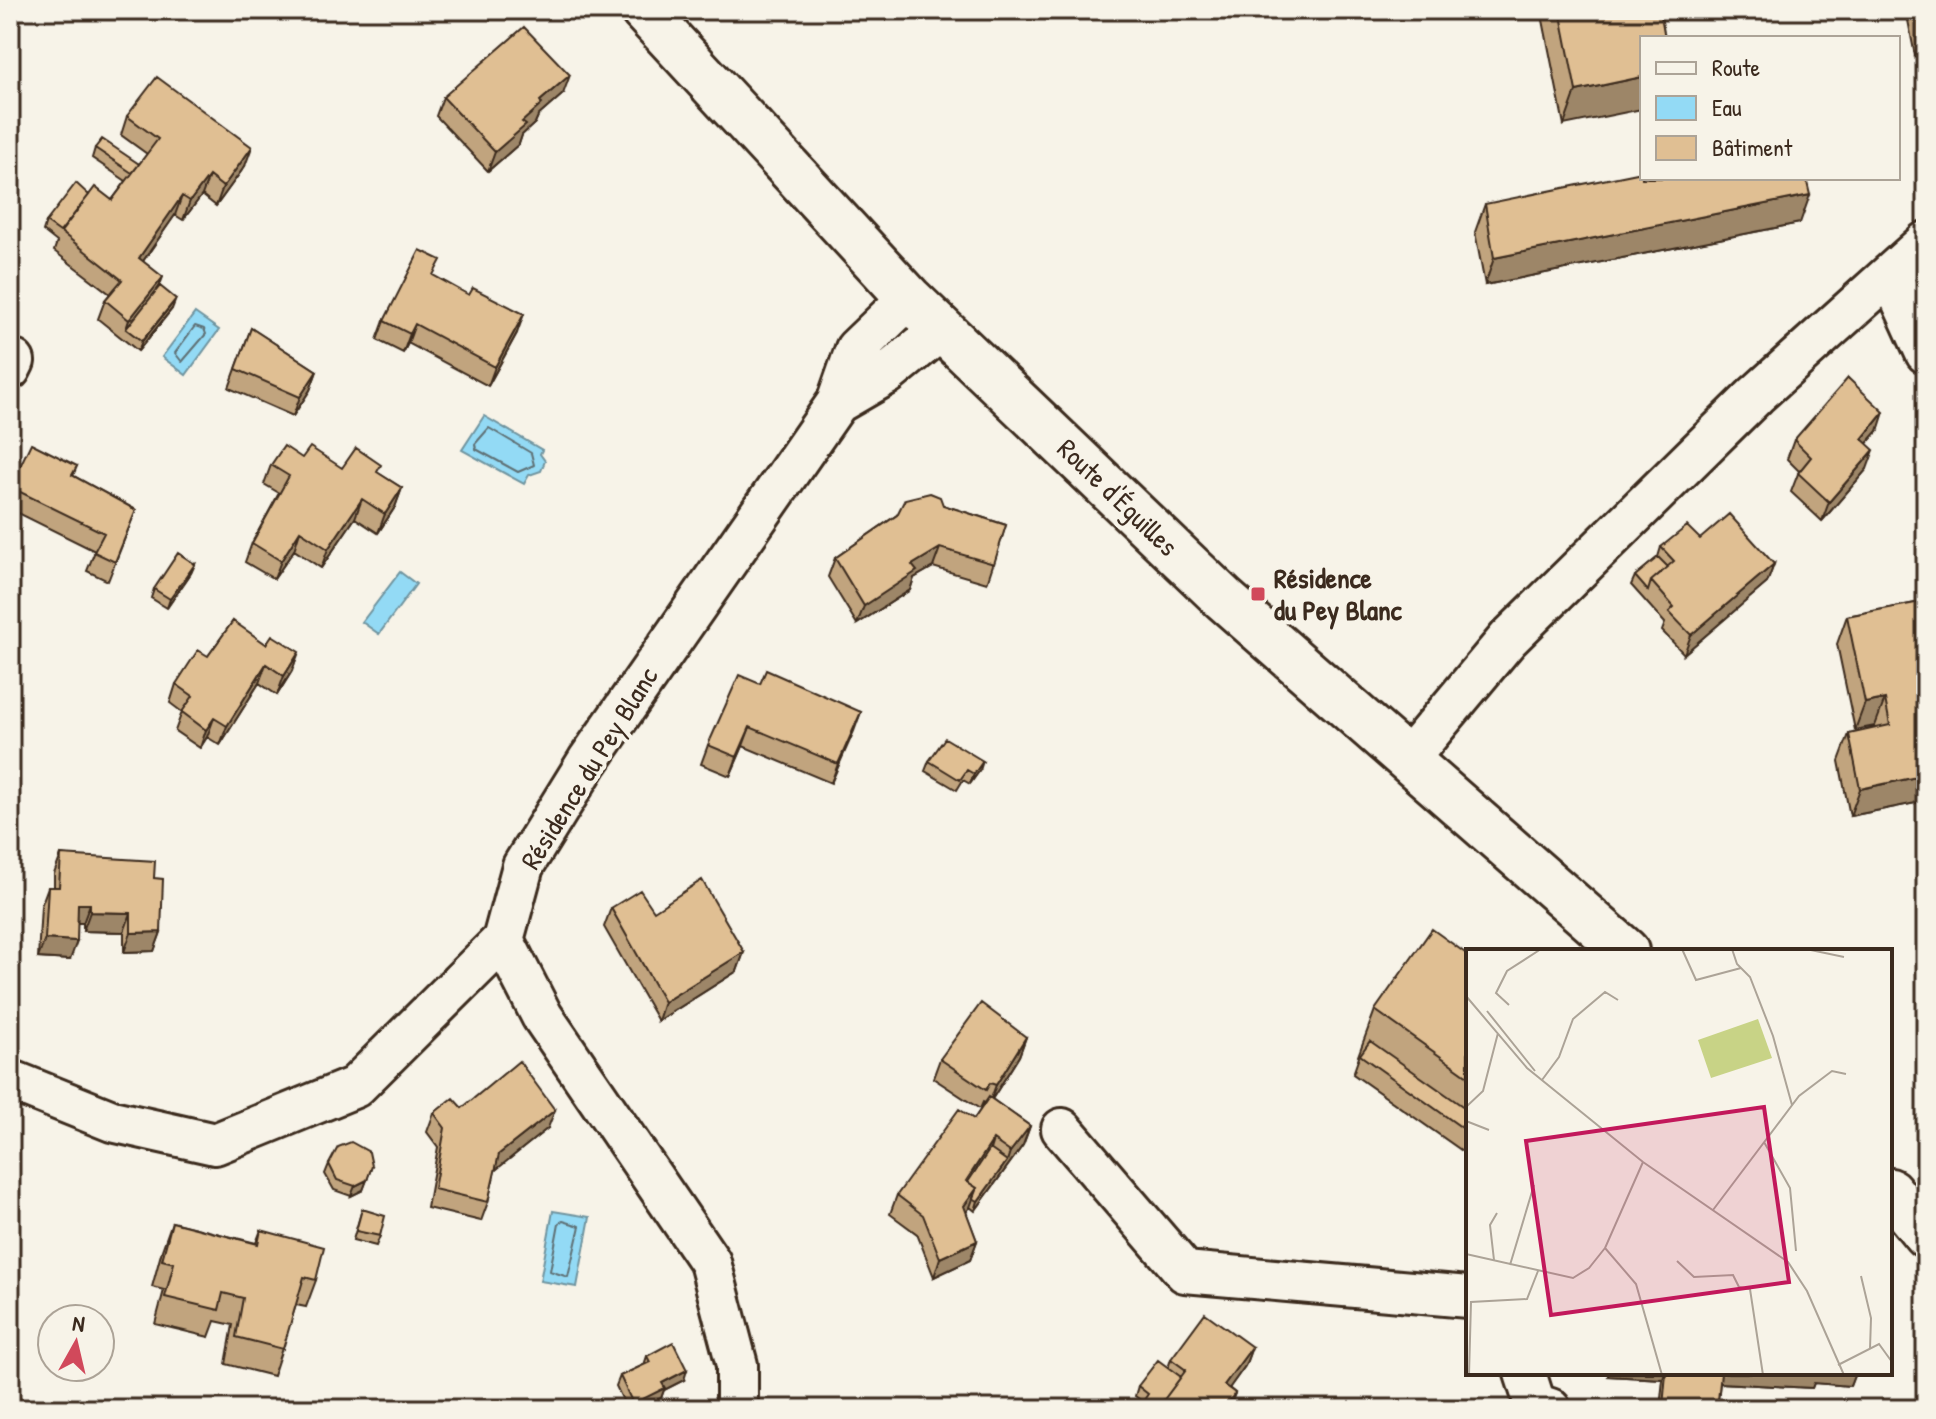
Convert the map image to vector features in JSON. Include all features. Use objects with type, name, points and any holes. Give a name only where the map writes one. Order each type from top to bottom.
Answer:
[{"type":"street","name":"Route d'Éguilles","points":[[643,10],[909,298],[1224,599],[1624,949]]},
{"type":"street","points":[[1407,760],[1508,639],[1756,395],[1926,242]]},
{"type":"street","points":[[1891,276],[1926,353]]},
{"type":"street","name":"Résidence du Pey Blanc","points":[[503,940],[523,866],[588,761],[837,403],[856,349],[909,298]]},
{"type":"street","name":"Résidence du Pey Blanc","points":[[837,403],[887,374],[942,329]]},
{"type":"street","points":[[10,1080],[112,1121],[215,1144],[355,1087],[503,940],[542,1016],[710,1262],[737,1365],[737,1409]]},
{"type":"street","points":[[1062,1129],[1185,1272],[1466,1297]]},
{"type":"street","points":[[1892,1193],[1926,1235]]},
{"type":"street","points":[[1526,1375],[1535,1404],[1550,1409]]},
{"type":"water","points":[[195,313],[219,330],[186,375],[162,357]]},
{"type":"water","points":[[484,416],[542,450],[540,454],[545,461],[541,471],[529,475],[524,484],[462,450]]},
{"type":"water","points":[[400,572],[416,584],[379,634],[362,622]]},
{"type":"water","points":[[553,1211],[590,1217],[577,1287],[540,1281]]},
{"type":"building","points":[[1560,10],[1660,10],[1665,36],[1640,36],[1640,77],[1576,91]]},
{"type":"building","points":[[1921,10],[1926,10],[1926,28],[1925,28]]},
{"type":"building","points":[[524,27],[570,75],[540,101],[542,104],[522,122],[526,125],[495,152],[443,97]]},
{"type":"building","points":[[157,77],[252,147],[223,187],[209,176],[190,201],[182,196],[139,258],[163,277],[129,320],[105,300],[122,280],[61,232],[95,187],[112,200],[158,139],[127,116]]},
{"type":"building","points":[[102,139],[139,164],[132,173],[95,148]]},
{"type":"building","points":[[1640,172],[1640,180],[1806,180],[1810,195],[1494,258],[1485,204]]},
{"type":"building","points":[[76,183],[89,195],[60,232],[46,222]]},
{"type":"building","points":[[420,250],[441,260],[433,275],[469,295],[473,288],[524,314],[495,367],[415,324],[410,334],[384,321]]},
{"type":"building","points":[[160,286],[176,299],[142,341],[126,329]]},
{"type":"building","points":[[251,328],[317,371],[300,397],[236,369]]},
{"type":"building","points":[[1848,378],[1884,412],[1862,439],[1874,450],[1829,502],[1798,473],[1811,457],[1794,440]]},
{"type":"building","points":[[31,443],[77,466],[72,475],[136,510],[115,562],[94,552],[104,533],[10,487]]},
{"type":"building","points":[[284,446],[302,458],[310,447],[342,468],[356,448],[381,465],[377,472],[402,488],[385,514],[362,499],[328,549],[300,531],[281,561],[252,543],[289,476],[271,465]]},
{"type":"building","points":[[930,493],[940,497],[943,505],[1006,525],[994,564],[940,548],[912,565],[917,571],[864,606],[835,558],[897,515],[905,499]]},
{"type":"building","points":[[1729,514],[1774,564],[1691,635],[1669,612],[1674,607],[1651,581],[1674,561],[1661,547],[1687,526],[1700,539]]},
{"type":"building","points":[[178,553],[195,564],[170,599],[154,589]]},
{"type":"building","points":[[1658,557],[1668,567],[1651,581],[1648,591],[1635,576]]},
{"type":"building","points":[[1926,601],[1926,665],[1922,666],[1926,685],[1926,775],[1860,789],[1849,734],[1890,725],[1885,699],[1865,703],[1847,616]]},
{"type":"building","points":[[233,621],[266,644],[272,635],[299,652],[284,676],[266,664],[227,726],[214,718],[206,730],[182,712],[193,696],[176,684],[198,650],[208,656]]},
{"type":"building","points":[[766,670],[861,712],[838,764],[750,727],[737,757],[708,745],[739,675],[760,684]]},
{"type":"building","points":[[945,738],[983,761],[974,774],[967,770],[960,780],[929,761]]},
{"type":"building","points":[[61,855],[155,861],[154,878],[163,879],[161,932],[131,933],[131,913],[90,912],[90,904],[78,904],[77,941],[45,939],[48,887],[59,887]]},
{"type":"building","points":[[702,880],[744,952],[664,1002],[611,908],[640,890],[654,911]]},
{"type":"building","points":[[1432,929],[1466,954],[1466,1075],[1375,1010]]},
{"type":"building","points":[[981,1003],[1026,1037],[996,1085],[990,1083],[986,1090],[940,1059]]},
{"type":"building","points":[[1370,1041],[1466,1109],[1466,1131],[1360,1055]]},
{"type":"building","points":[[519,1061],[555,1110],[499,1154],[488,1202],[434,1189],[445,1128],[434,1113],[453,1098],[462,1108]]},
{"type":"building","points":[[989,1097],[1030,1126],[1010,1152],[993,1140],[966,1181],[977,1188],[964,1206],[977,1241],[940,1258],[923,1215],[897,1195],[959,1109],[974,1119]]},
{"type":"building","points":[[351,1142],[369,1152],[372,1166],[367,1180],[355,1186],[337,1180],[329,1164],[338,1147]]},
{"type":"building","points":[[990,1149],[1007,1161],[978,1201],[973,1198],[977,1188],[968,1182]]},
{"type":"building","points":[[362,1209],[385,1216],[380,1236],[356,1231]]},
{"type":"building","points":[[172,1222],[258,1244],[261,1230],[324,1247],[316,1280],[304,1277],[283,1349],[236,1337],[243,1298],[223,1293],[219,1310],[165,1297],[174,1263],[162,1260]]},
{"type":"building","points":[[1205,1313],[1252,1347],[1224,1385],[1235,1393],[1224,1409],[1157,1409],[1186,1370],[1171,1359]]},
{"type":"building","points":[[673,1342],[687,1370],[662,1383],[665,1388],[633,1404],[620,1376],[650,1362],[647,1356]]},
{"type":"building","points":[[1158,1360],[1181,1377],[1157,1409],[1138,1409],[1148,1394],[1138,1386]]},
{"type":"building","points":[[1666,1375],[1721,1375],[1717,1409],[1663,1407]]},
{"type":"building","points":[[923,1402],[928,1409],[910,1409]]},
{"type":"place","name":"Résidence du Pey Blanc","points":[[1258,594]]}]
